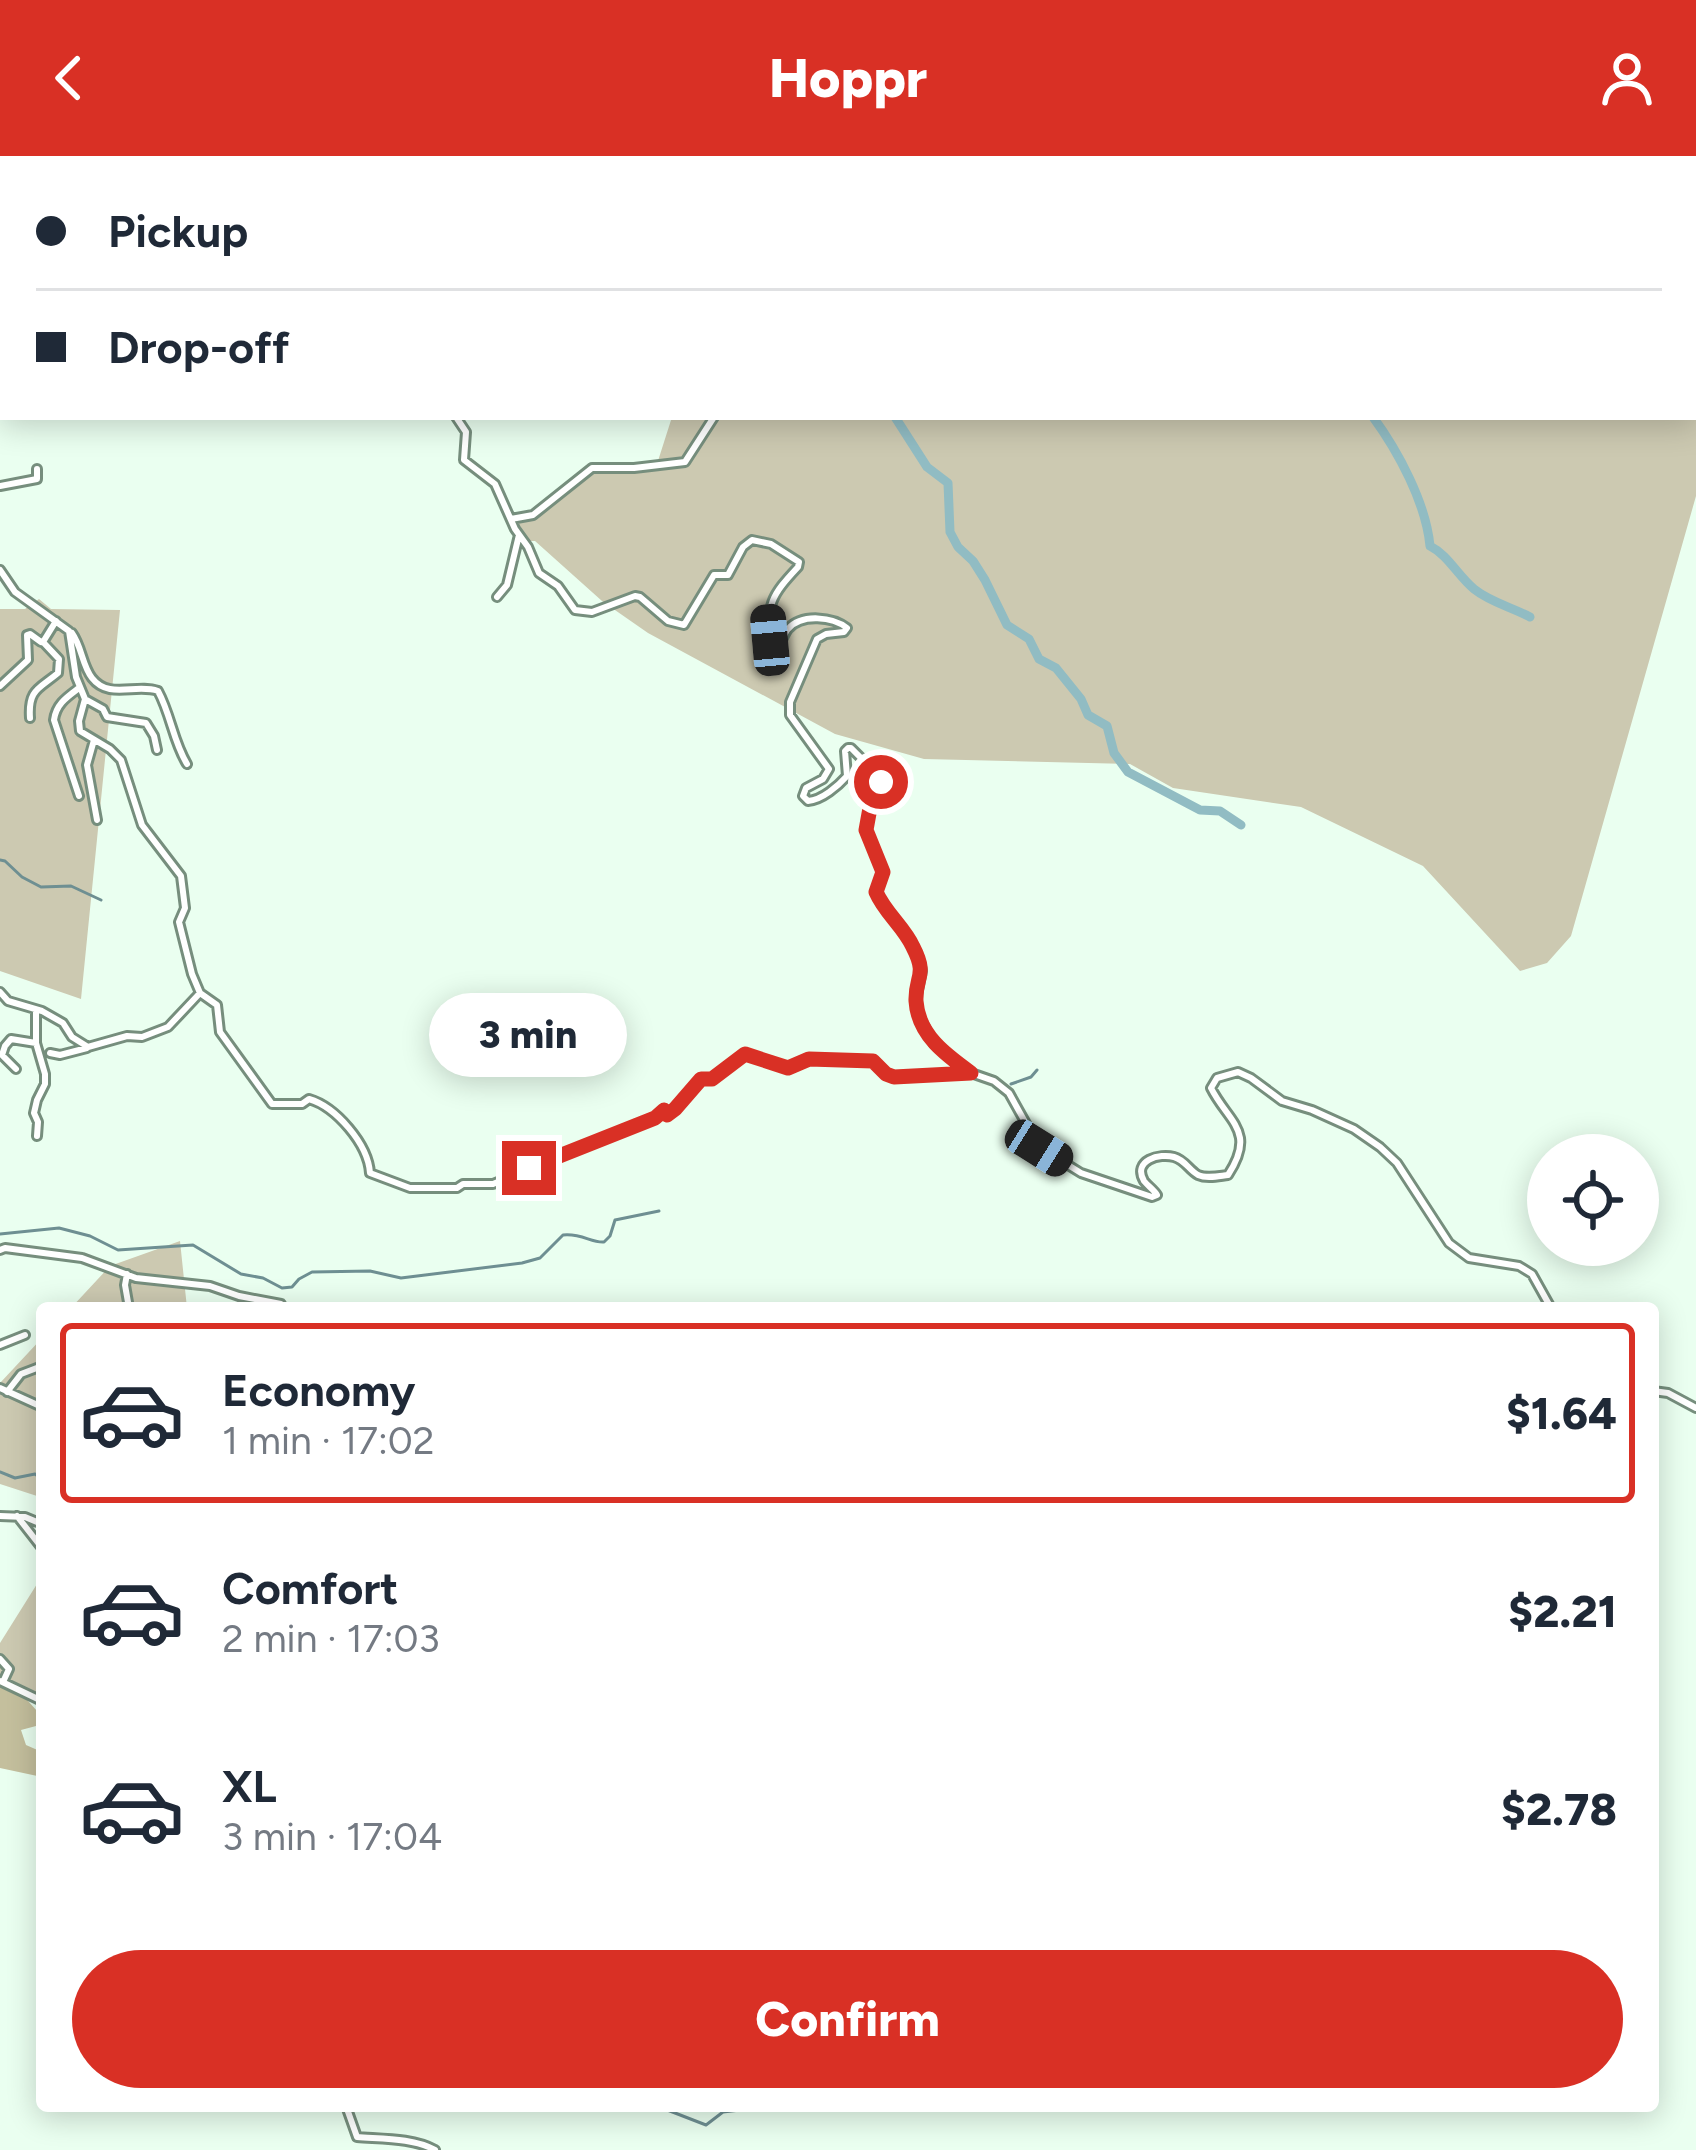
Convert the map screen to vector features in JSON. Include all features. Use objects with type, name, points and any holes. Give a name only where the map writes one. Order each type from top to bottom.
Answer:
[{"type":"street","points":[[458,420],[466,433],[464,460],[495,484],[539,573],[558,586],[574,610],[592,612],[634,596],[668,621],[684,625],[704,587],[714,575],[728,575],[752,540],[771,544],[799,562],[770,602],[771,645],[778,648],[797,622],[829,619],[847,628],[817,639],[790,703],[790,715],[829,769],[803,796],[814,800],[838,786],[847,776],[844,752],[848,748],[878,774],[881,788],[870,808],[866,830],[883,872],[876,892],[920,962],[916,998],[927,1031],[934,1044],[971,1073],[994,1081],[1009,1093],[1039,1148],[1081,1173],[1152,1197],[1156,1190],[1142,1173],[1154,1156],[1175,1157],[1205,1177],[1228,1175],[1240,1133],[1211,1088],[1217,1078],[1238,1072],[1282,1102],[1354,1129],[1380,1147],[1396,1163],[1449,1243],[1469,1258],[1532,1274],[1548,1302]]},
{"type":"street","points":[[511,519],[533,515],[592,469],[685,462],[712,420]]},
{"type":"street","points":[[0,486],[37,479],[37,470],[29,472]]},
{"type":"street","points":[[497,598],[507,585],[519,535]]},
{"type":"street","points":[[0,570],[15,592],[69,631],[80,645],[90,675],[103,687],[158,691],[187,764]]},
{"type":"street","points":[[43,642],[57,620]]},
{"type":"street","points":[[69,631],[85,699],[78,725],[83,734],[121,760],[142,825],[181,876],[185,908],[179,922],[192,974],[200,993],[217,1005],[220,1031],[272,1104],[318,1101],[344,1122],[369,1159],[370,1173],[410,1188],[493,1184],[655,1118],[664,1110],[667,1115],[701,1079],[712,1079],[745,1054],[788,1068],[809,1059],[873,1061],[894,1077],[971,1073]]},
{"type":"street","points":[[0,686],[28,660],[27,635],[43,642],[59,658],[57,676],[30,698],[30,718]]},
{"type":"street","points":[[79,796],[54,720],[57,708],[81,687]]},
{"type":"street","points":[[85,699],[110,719],[146,723],[157,750]]},
{"type":"street","points":[[94,740],[87,765],[97,820]]},
{"type":"street","points":[[0,992],[8,1001],[63,1023],[72,1037],[88,1047]]},
{"type":"street","points":[[50,1053],[142,1037],[168,1027],[200,993]]},
{"type":"street","points":[[36,1010],[36,1043],[45,1074],[34,1113],[38,1136]]},
{"type":"street","points":[[16,1069],[1,1056],[4,1046],[11,1039],[36,1043]]},
{"type":"street","points":[[0,1250],[82,1258],[152,1281],[210,1286],[270,1302]]},
{"type":"street","points":[[128,1274],[124,1286],[128,1302]]},
{"type":"street","points":[[0,1345],[25,1335]]},
{"type":"street","points":[[36,1368],[21,1374],[4,1390],[36,1404]]},
{"type":"street","points":[[1659,1392],[1696,1408]]},
{"type":"street","points":[[0,1516],[36,1522]]},
{"type":"street","points":[[17,1516],[36,1541]]},
{"type":"street","points":[[0,1659],[9,1669],[1,1682],[36,1698]]},
{"type":"street","points":[[348,2112],[358,2138],[415,2142],[435,2150]]},
{"type":"shaded area","points":[[671,420],[1696,420],[1696,496],[1571,936],[1547,963],[1520,971],[1423,866],[1301,807],[1173,788],[1130,764],[924,759],[835,734],[648,633],[511,525],[535,513],[590,465],[657,464]]},
{"type":"shaded area","points":[[39,599],[51,609],[120,610],[81,999],[0,971],[0,609],[25,609]]},
{"type":"shaded area","points":[[180,1241],[186,1302],[77,1302],[110,1266]]},
{"type":"shaded area","points":[[36,1344],[36,1496],[0,1484],[0,1383]]},
{"type":"shaded area","points":[[36,1586],[36,1693],[0,1680],[0,1643]]},
{"type":"shaded area","points":[[0,1684],[21,1693],[36,1710],[36,1726],[21,1730],[26,1745],[36,1749],[36,1776],[0,1768]]},
{"type":"waterway","points":[[897,420],[927,467],[948,483],[950,532],[985,580],[1007,625],[1029,639],[1039,659],[1056,668],[1088,715],[1107,726],[1114,753],[1128,772],[1200,810],[1220,811],[1241,825]]},
{"type":"waterway","points":[[1375,420],[1409,478],[1430,546],[1480,594],[1530,617]]},
{"type":"waterway","points":[[0,860],[41,887],[71,886],[101,900]]},
{"type":"waterway","points":[[1011,1084],[1037,1070]]},
{"type":"waterway","points":[[0,1234],[59,1228],[118,1250],[193,1245],[241,1274],[282,1288],[292,1287],[312,1272],[370,1271],[401,1278],[522,1263],[540,1258],[563,1235],[604,1242],[615,1220],[659,1211]]},
{"type":"waterway","points":[[0,1472],[15,1478],[36,1475]]},
{"type":"waterway","points":[[672,2112],[706,2125],[723,2112]]},
{"type":"route","points":[[529,1168],[655,1118],[664,1110],[667,1115],[701,1079],[712,1079],[745,1054],[788,1068],[809,1059],[873,1061],[894,1077],[971,1073],[934,1044],[920,1018],[916,998],[920,962],[876,892],[883,872],[866,830],[881,782]]}]
